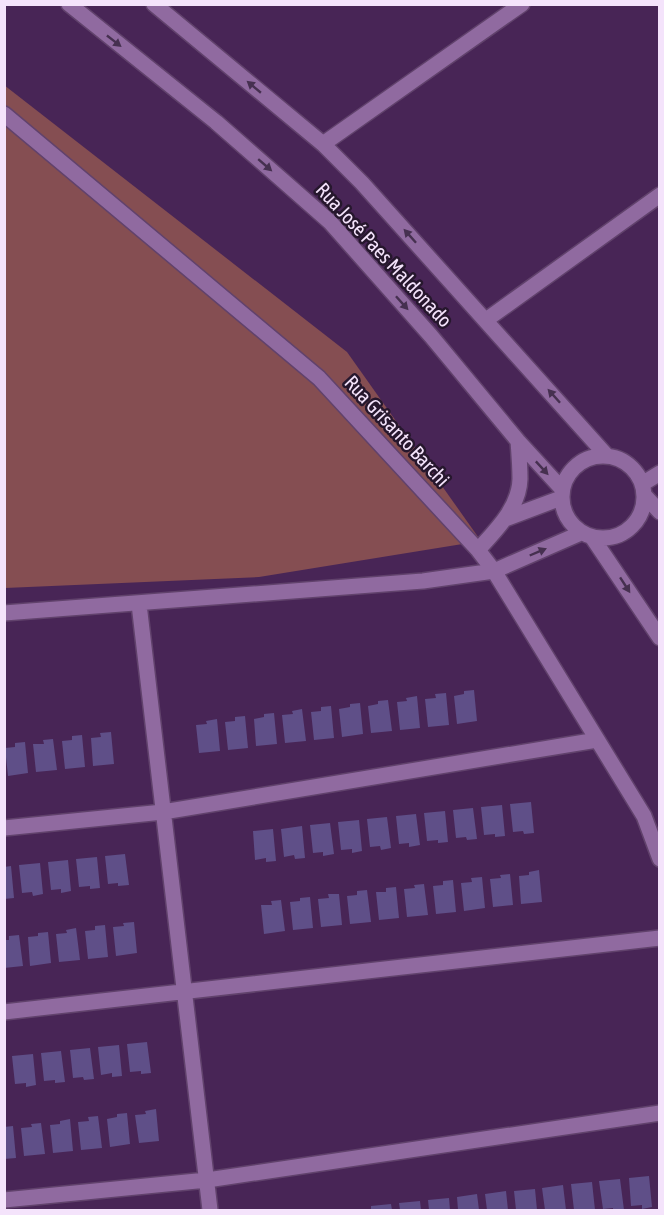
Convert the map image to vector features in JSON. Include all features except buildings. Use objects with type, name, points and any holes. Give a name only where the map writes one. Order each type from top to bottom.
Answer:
[{"type":"street","name":"Rua José Paes Maldonado","points":[[69,4],[216,122],[330,222],[431,336],[562,493],[565,515],[572,525],[587,535],[660,638]]},
{"type":"street","name":"Rua José Paes Maldonado","points":[[154,4],[323,144],[362,183],[607,456],[620,459],[630,466],[638,475],[643,490],[660,512]]},
{"type":"street","points":[[323,144],[522,4]]},
{"type":"street","name":"Rua Grisanto Barchi","points":[[4,114],[319,378],[478,550],[494,571],[644,816],[660,859]]},
{"type":"street","points":[[486,320],[660,195]]},
{"type":"street","points":[[478,550],[505,519],[514,502],[520,481],[518,441]]},
{"type":"street","points":[[505,519],[562,493],[566,478],[583,460],[595,456],[607,456]]},
{"type":"street","points":[[4,613],[423,581],[494,571],[587,535],[604,539],[627,531],[640,515],[643,490],[660,473]]},
{"type":"street","points":[[139,604],[210,1210]]},
{"type":"street","points":[[4,828],[163,812],[597,740]]},
{"type":"street","points":[[4,1012],[660,938]]},
{"type":"street","points":[[4,1200],[207,1180],[660,1113]]},
{"type":"shaded area","points":[[4,85],[347,352],[481,541],[259,577],[5,588]]}]
